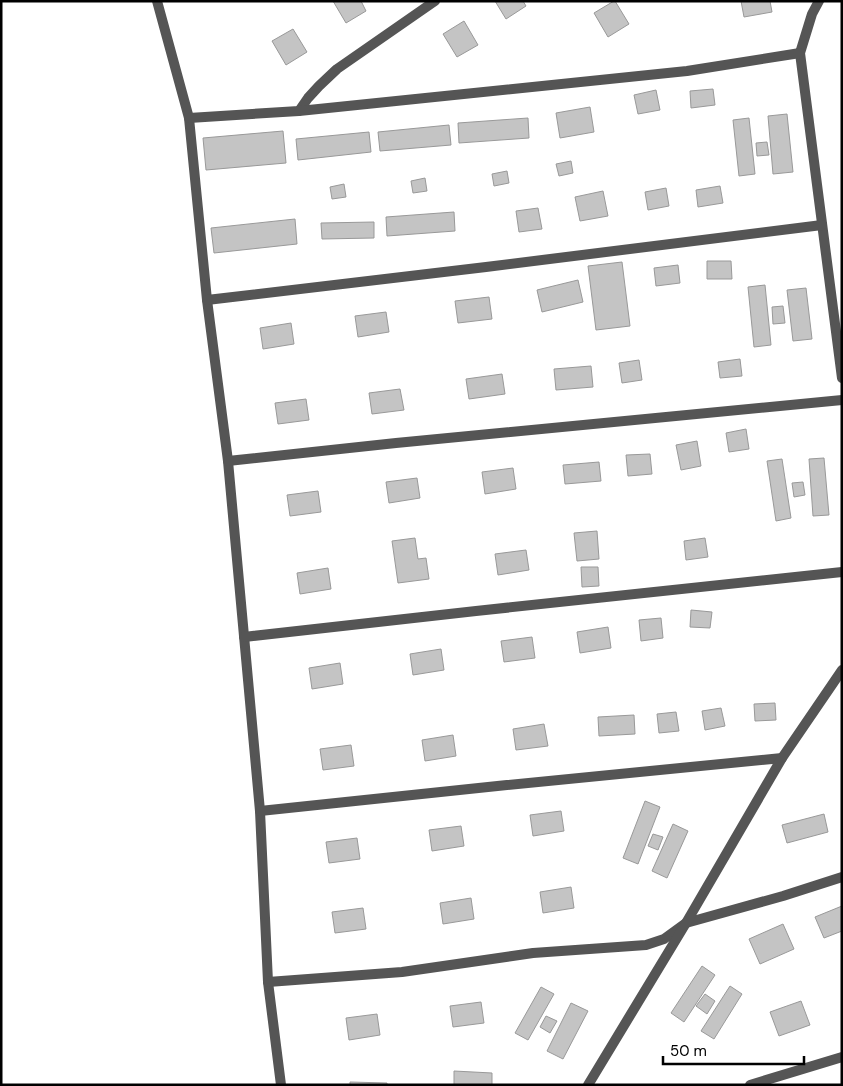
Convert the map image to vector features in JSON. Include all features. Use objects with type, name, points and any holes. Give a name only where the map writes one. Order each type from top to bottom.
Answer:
[{"type":"lane","points":[[157,1],[188,118],[207,300],[228,461],[260,811],[268,982],[280,1085]]},
{"type":"lane","points":[[300,111],[319,86],[338,70],[435,1]]},
{"type":"lane","points":[[819,1],[812,14],[800,53],[842,378]]},
{"type":"lane","points":[[188,118],[300,111],[687,71],[800,53]]},
{"type":"lane","points":[[207,300],[822,225]]},
{"type":"lane","points":[[228,461],[842,400]]},
{"type":"lane","points":[[244,637],[476,610],[842,572]]},
{"type":"lane","points":[[588,1085],[686,923],[782,758],[842,670]]},
{"type":"lane","points":[[260,811],[782,758]]},
{"type":"lane","points":[[268,982],[402,972],[533,953],[646,946],[664,939],[686,923],[842,877]]},
{"type":"lane","points":[[750,1085],[842,1057]]},
{"type":"building","points":[[333,1],[361,1],[366,11],[346,23]]},
{"type":"building","points":[[495,1],[523,1],[526,6],[506,19]]},
{"type":"building","points":[[614,1],[629,24],[608,37],[594,13]]},
{"type":"building","points":[[741,1],[770,1],[772,12],[744,17]]},
{"type":"building","points":[[464,21],[478,45],[457,57],[443,34]]},
{"type":"building","points":[[293,29],[307,52],[286,65],[272,41]]},
{"type":"building","points":[[713,89],[715,105],[691,108],[690,91]]},
{"type":"building","points":[[656,90],[660,110],[638,114],[634,95]]},
{"type":"building","points":[[590,107],[594,132],[560,138],[556,113]]},
{"type":"building","points":[[787,114],[793,172],[773,174],[768,116]]},
{"type":"building","points":[[528,118],[529,138],[459,143],[458,123]]},
{"type":"building","points":[[749,118],[755,174],[739,176],[733,120]]},
{"type":"building","points":[[449,125],[451,145],[380,151],[378,132]]},
{"type":"building","points":[[283,131],[286,163],[206,170],[203,138]]},
{"type":"building","points":[[369,132],[371,152],[298,160],[296,139]]},
{"type":"building","points":[[767,142],[769,155],[757,156],[756,143]]},
{"type":"building","points":[[571,161],[573,173],[559,176],[556,164]]},
{"type":"building","points":[[507,171],[509,183],[494,186],[492,174]]},
{"type":"building","points":[[425,178],[427,191],[413,193],[411,181]]},
{"type":"building","points":[[344,184],[346,197],[332,199],[330,187]]},
{"type":"building","points":[[720,186],[723,203],[698,207],[696,190]]},
{"type":"building","points":[[666,188],[669,206],[648,210],[645,192]]},
{"type":"building","points":[[603,191],[608,216],[580,221],[575,197]]},
{"type":"building","points":[[538,208],[542,229],[519,232],[516,211]]},
{"type":"building","points":[[454,212],[455,231],[387,236],[386,217]]},
{"type":"building","points":[[295,219],[297,244],[214,253],[211,228]]},
{"type":"building","points":[[374,222],[374,238],[322,239],[321,223]]},
{"type":"building","points":[[707,261],[731,261],[732,279],[707,279]]},
{"type":"building","points":[[622,262],[630,326],[596,330],[588,266]]},
{"type":"building","points":[[678,265],[680,283],[656,286],[654,268]]},
{"type":"building","points":[[578,280],[583,302],[542,312],[537,290]]},
{"type":"building","points":[[765,285],[771,345],[754,347],[748,287]]},
{"type":"building","points":[[806,288],[812,339],[793,341],[787,290]]},
{"type":"building","points":[[489,297],[492,319],[458,323],[455,301]]},
{"type":"building","points":[[783,306],[785,323],[773,324],[772,307]]},
{"type":"building","points":[[386,312],[389,332],[358,337],[355,316]]},
{"type":"building","points":[[291,323],[294,344],[263,349],[260,328]]},
{"type":"building","points":[[740,359],[742,376],[720,378],[718,362]]},
{"type":"building","points":[[639,360],[642,380],[622,383],[619,363]]},
{"type":"building","points":[[591,366],[593,387],[556,390],[554,369]]},
{"type":"building","points":[[502,374],[505,394],[469,399],[466,379]]},
{"type":"building","points":[[400,389],[404,410],[372,414],[369,393]]},
{"type":"building","points":[[306,399],[309,420],[278,424],[275,403]]},
{"type":"building","points":[[746,429],[749,449],[729,452],[726,433]]},
{"type":"building","points":[[697,441],[701,466],[681,470],[676,445]]},
{"type":"building","points":[[650,454],[652,474],[628,476],[626,455]]},
{"type":"building","points":[[824,458],[829,515],[813,516],[809,459]]},
{"type":"building","points":[[782,459],[791,518],[776,521],[767,461]]},
{"type":"building","points":[[599,462],[601,481],[565,484],[563,465]]},
{"type":"building","points":[[513,468],[516,489],[485,494],[482,472]]},
{"type":"building","points":[[417,478],[420,498],[389,503],[386,482]]},
{"type":"building","points":[[803,482],[805,495],[794,497],[792,483]]},
{"type":"building","points":[[318,491],[321,512],[290,516],[287,495]]},
{"type":"building","points":[[597,531],[599,559],[577,561],[574,533]]},
{"type":"building","points":[[415,538],[418,559],[426,558],[429,579],[398,583],[392,541]]},
{"type":"building","points":[[705,538],[708,557],[686,560],[684,541]]},
{"type":"building","points":[[526,550],[529,570],[498,575],[495,554]]},
{"type":"building","points":[[581,567],[598,567],[599,586],[582,587]]},
{"type":"building","points":[[328,568],[331,589],[300,594],[297,573]]},
{"type":"building","points":[[691,610],[712,612],[710,628],[690,627]]},
{"type":"building","points":[[661,618],[663,638],[641,641],[639,620]]},
{"type":"building","points":[[608,627],[611,648],[580,653],[577,632]]},
{"type":"building","points":[[532,637],[535,658],[504,662],[501,641]]},
{"type":"building","points":[[441,649],[444,670],[413,675],[410,654]]},
{"type":"building","points":[[340,663],[343,684],[312,689],[309,668]]},
{"type":"building","points":[[775,703],[776,720],[755,721],[754,704]]},
{"type":"building","points":[[721,708],[725,726],[705,730],[702,711]]},
{"type":"building","points":[[676,712],[679,731],[659,733],[657,714]]},
{"type":"building","points":[[634,715],[635,734],[599,736],[598,717]]},
{"type":"building","points":[[544,724],[548,746],[516,750],[513,729]]},
{"type":"building","points":[[453,735],[456,756],[425,761],[422,740]]},
{"type":"building","points":[[351,745],[354,766],[323,770],[320,749]]},
{"type":"building","points":[[645,801],[660,807],[638,864],[623,858]]},
{"type":"building","points":[[561,811],[564,831],[533,836],[530,815]]},
{"type":"building","points":[[824,814],[828,832],[787,843],[782,825]]},
{"type":"building","points":[[673,824],[688,831],[667,878],[652,871]]},
{"type":"building","points":[[461,826],[464,846],[432,851],[429,830]]},
{"type":"building","points":[[653,834],[663,837],[658,850],[648,846]]},
{"type":"building","points":[[357,838],[360,859],[329,863],[326,842]]},
{"type":"building","points":[[571,887],[574,908],[543,913],[540,892]]},
{"type":"building","points":[[471,898],[474,919],[443,924],[440,903]]},
{"type":"building","points":[[842,906],[842,931],[824,938],[815,917]]},
{"type":"building","points":[[363,908],[366,929],[335,933],[332,912]]},
{"type":"building","points":[[783,924],[794,949],[760,964],[749,939]]},
{"type":"building","points":[[702,966],[715,975],[684,1022],[671,1013]]},
{"type":"building","points":[[730,986],[742,994],[714,1039],[701,1031]]},
{"type":"building","points":[[541,987],[554,994],[528,1040],[515,1033]]},
{"type":"building","points":[[705,994],[715,1001],[707,1014],[696,1006]]},
{"type":"building","points":[[801,1001],[810,1025],[779,1036],[770,1012]]},
{"type":"building","points":[[481,1002],[484,1023],[453,1027],[450,1006]]},
{"type":"building","points":[[571,1003],[588,1011],[563,1059],[547,1051]]},
{"type":"building","points":[[377,1014],[380,1035],[349,1040],[346,1018]]},
{"type":"building","points":[[546,1016],[557,1021],[550,1033],[540,1027]]},
{"type":"building","points":[[454,1071],[492,1073],[492,1085],[454,1085]]},
{"type":"building","points":[[350,1082],[387,1083],[387,1085],[350,1085]]}]
